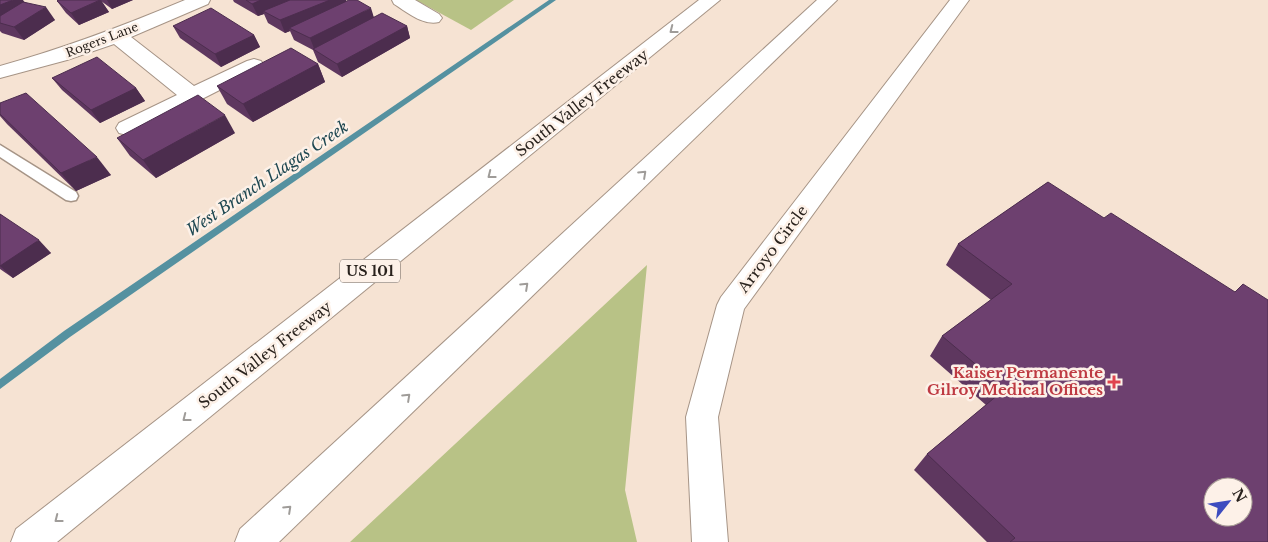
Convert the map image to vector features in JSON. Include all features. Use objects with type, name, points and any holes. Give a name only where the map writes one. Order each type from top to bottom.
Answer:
[{"type":"main road","name":"Rogers Lane","points":[[0,72],[60,56],[116,36],[201,0]]},
{"type":"main road","points":[[401,0],[432,18]]},
{"type":"main road","name":"South Valley Freeway","points":[[29,542],[711,0]]},
{"type":"main road","points":[[253,542],[828,0]]},
{"type":"main road","name":"Arroyo Circle","points":[[710,542],[702,417],[731,305],[960,0]]},
{"type":"main road","points":[[116,36],[191,95]]},
{"type":"main road","points":[[128,128],[254,65]]},
{"type":"lane","points":[[0,150],[71,196]]},
{"type":"green space","points":[[416,0],[514,0],[471,30]]},
{"type":"green space","points":[[647,265],[625,490],[637,542],[350,542]]},
{"type":"building","points":[[0,0],[13,0],[0,5]]},
{"type":"building","points":[[58,0],[100,0],[71,13]]},
{"type":"building","points":[[246,0],[261,0],[252,4]]},
{"type":"building","points":[[290,0],[330,0],[280,20],[263,11]]},
{"type":"building","points":[[349,0],[357,0],[371,8],[310,38],[289,28]]},
{"type":"building","points":[[23,2],[46,7],[14,27],[0,23],[0,16]]},
{"type":"building","points":[[211,8],[254,35],[215,54],[173,26]]},
{"type":"building","points":[[382,13],[407,26],[337,64],[313,49]]},
{"type":"building","points":[[291,48],[318,64],[243,104],[217,86]]},
{"type":"building","points":[[97,57],[136,88],[91,110],[52,78]]},
{"type":"building","points":[[26,93],[97,157],[61,173],[0,114],[0,103]]},
{"type":"building","points":[[198,95],[225,115],[143,160],[117,138]]},
{"type":"building","name":"Kaiser Permanente Gilroy Medical Offices","points":[[1048,182],[1104,218],[1111,213],[1235,292],[1243,284],[1268,300],[1268,542],[1010,542],[1015,538],[927,454],[1005,389],[942,336],[1012,284],[958,244]]},
{"type":"building","points":[[0,214],[39,240],[0,266]]},
{"type":"waterway","name":"West Branch Llagas Creek","points":[[0,385],[67,334],[553,0]]},
{"type":"place","name":"Kaiser Permanente Gilroy Medical Offices","points":[[1114,382]]}]
